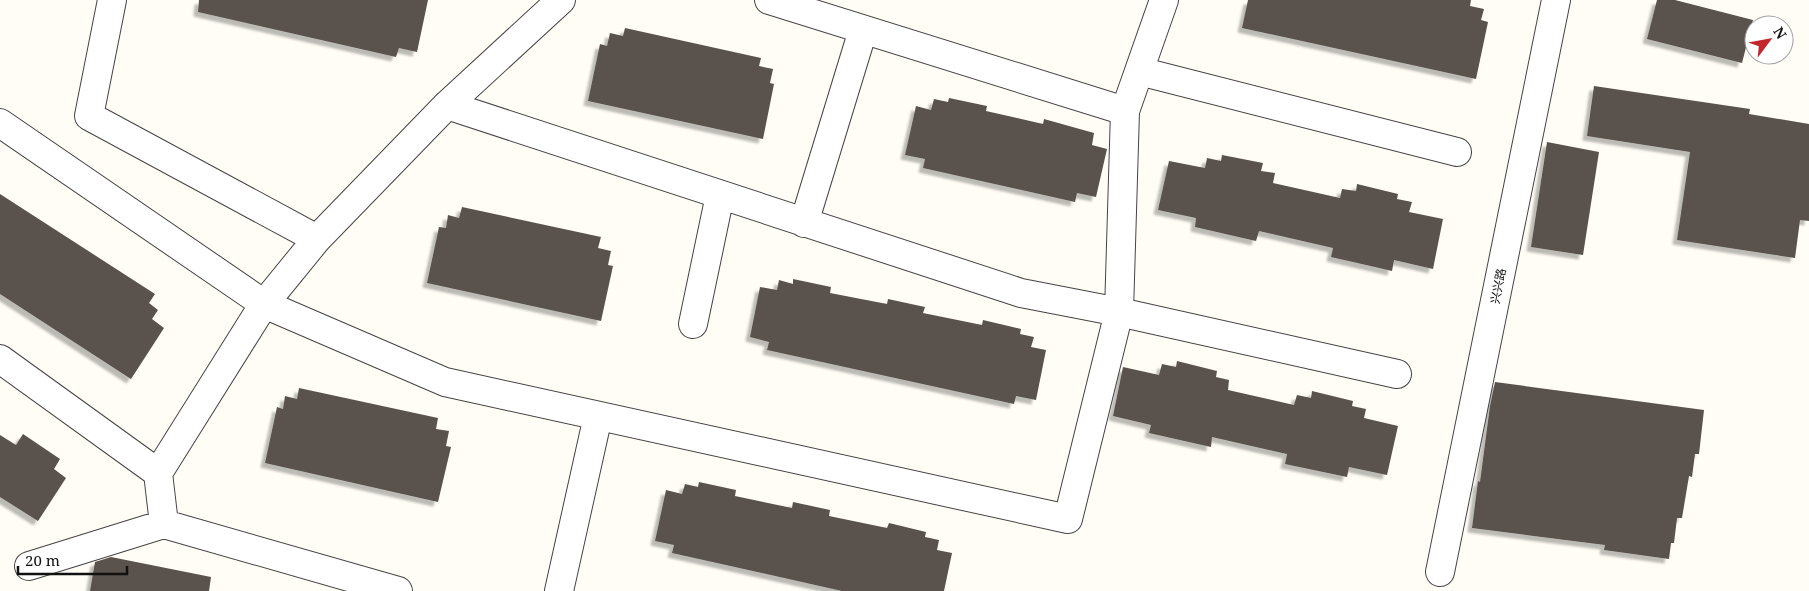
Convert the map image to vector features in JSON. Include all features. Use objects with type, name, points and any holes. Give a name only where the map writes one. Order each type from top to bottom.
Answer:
[{"type":"lane","points":[[112,0],[89,116],[317,239]]},
{"type":"lane","points":[[164,524],[158,473],[264,304],[317,239],[447,105],[561,0]]},
{"type":"lane","points":[[769,0],[1125,111]]},
{"type":"lane","points":[[0,122],[264,304],[445,382],[1068,519],[1119,312],[1125,111],[1164,0]]},
{"type":"lane","name":"兴兴路","points":[[1440,572],[1556,0]]},
{"type":"lane","points":[[804,223],[863,30]]},
{"type":"lane","points":[[1139,71],[1457,152]]},
{"type":"lane","points":[[447,105],[1021,293],[1119,312],[1397,374]]},
{"type":"lane","points":[[693,324],[720,195]]},
{"type":"lane","points":[[0,359],[158,473]]},
{"type":"lane","points":[[559,591],[598,416]]},
{"type":"lane","points":[[29,566],[164,524],[337,582],[398,591]]},
{"type":"building","points":[[199,0],[428,0],[417,52],[399,48],[396,57],[198,12]]},
{"type":"building","points":[[1248,0],[1471,0],[1470,6],[1484,9],[1481,20],[1488,22],[1476,79],[1242,28]]},
{"type":"building","points":[[1657,0],[1675,0],[1744,18],[1744,55],[1742,63],[1647,39]]},
{"type":"building","points":[[625,28],[761,58],[759,66],[773,69],[770,83],[774,84],[763,139],[588,101],[600,44],[607,46],[610,33],[623,36]]},
{"type":"building","points":[[1594,86],[1750,109],[1749,114],[1809,124],[1809,221],[1800,220],[1795,258],[1677,240],[1690,152],[1587,136]]},
{"type":"building","points":[[949,98],[987,106],[986,111],[1043,124],[1044,119],[1094,133],[1092,145],[1107,149],[1096,197],[1077,193],[1075,202],[923,168],[925,159],[905,155],[916,106],[931,110],[934,99],[948,102]]},
{"type":"building","points":[[1547,142],[1599,152],[1583,255],[1531,247]]},
{"type":"building","points":[[1222,155],[1263,163],[1261,171],[1275,173],[1273,183],[1340,198],[1342,189],[1356,191],[1357,184],[1398,194],[1397,199],[1412,202],[1409,212],[1443,219],[1433,269],[1394,260],[1392,271],[1331,257],[1333,248],[1259,231],[1256,241],[1195,227],[1196,218],[1158,210],[1169,161],[1205,168],[1207,158],[1221,161]]},
{"type":"building","points":[[0,194],[155,294],[149,303],[158,310],[152,319],[164,328],[131,379],[0,294]]},
{"type":"building","points":[[462,207],[601,237],[598,248],[611,251],[608,265],[613,266],[601,321],[427,283],[439,227],[446,228],[448,215],[459,218]]},
{"type":"building","points":[[793,279],[831,287],[830,293],[887,304],[888,299],[925,307],[923,313],[982,325],[983,320],[1021,329],[1020,334],[1034,337],[1031,347],[1046,350],[1036,400],[1016,396],[1014,404],[767,350],[769,342],[750,337],[760,287],[777,290],[779,280],[793,284]]},
{"type":"building","points":[[1177,361],[1217,371],[1216,377],[1229,380],[1228,390],[1294,405],[1297,395],[1311,398],[1312,391],[1353,401],[1352,406],[1366,409],[1364,418],[1398,426],[1387,475],[1349,467],[1347,477],[1285,464],[1287,454],[1212,437],[1211,447],[1149,433],[1151,425],[1113,416],[1123,367],[1159,375],[1162,364],[1176,367]]},
{"type":"building","points":[[1495,382],[1704,410],[1699,454],[1695,454],[1692,477],[1689,476],[1682,518],[1677,518],[1674,543],[1671,543],[1669,559],[1604,550],[1605,545],[1472,528]]},
{"type":"building","points":[[299,388],[438,418],[436,429],[449,431],[446,446],[451,447],[438,502],[265,463],[277,407],[283,409],[285,396],[297,399]]},
{"type":"building","points":[[23,434],[60,459],[54,469],[66,478],[38,521],[0,497],[0,435],[16,445]]},
{"type":"building","points":[[699,482],[736,490],[735,496],[792,508],[793,502],[830,510],[829,516],[887,528],[889,523],[926,532],[925,537],[939,540],[937,550],[952,553],[944,591],[842,591],[672,553],[674,545],[655,541],[666,490],[682,494],[685,484],[698,487]]},
{"type":"building","points":[[111,557],[211,577],[209,591],[90,591],[95,562]]}]
